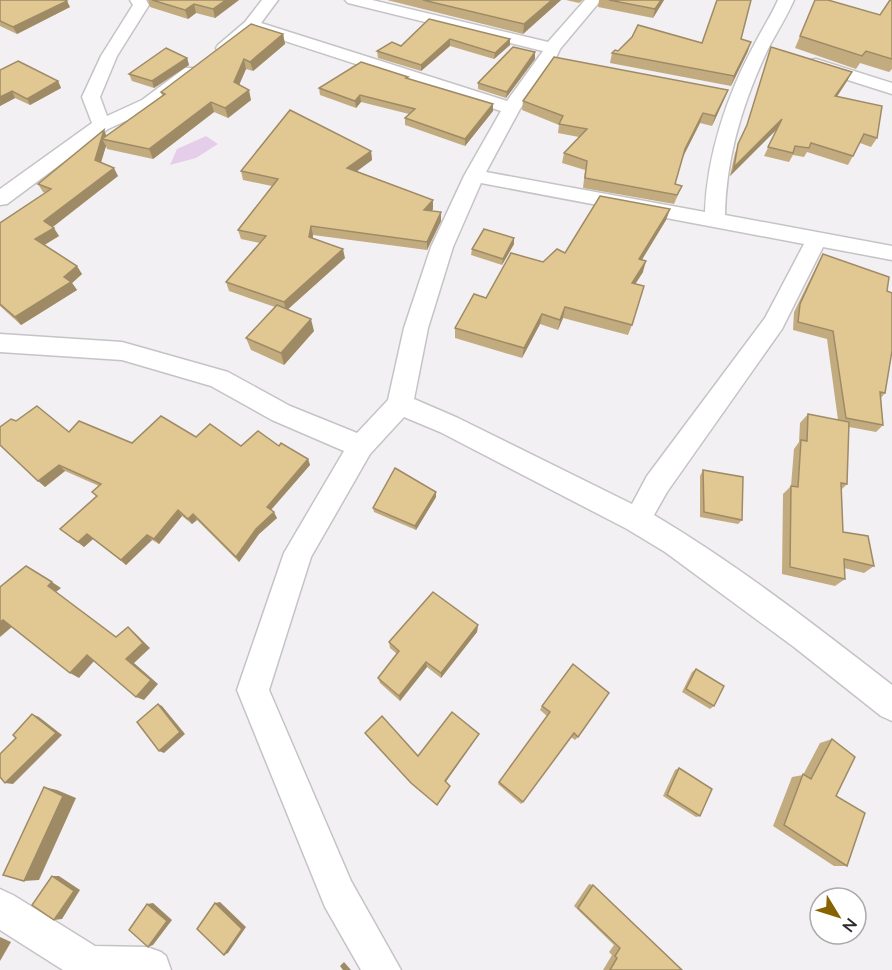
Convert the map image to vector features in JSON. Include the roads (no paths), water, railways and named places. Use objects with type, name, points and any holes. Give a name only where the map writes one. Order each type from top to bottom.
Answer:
[{"type":"street","points":[[102,124],[92,97],[109,56],[141,5],[138,0]]},
{"type":"street","points":[[0,199],[102,124],[148,104],[251,25],[270,0]]},
{"type":"street","points":[[353,0],[553,55]]},
{"type":"street","points":[[382,970],[338,894],[253,690],[298,553],[361,446],[400,404],[416,328],[442,247],[474,176],[511,108],[553,55],[592,0]]},
{"type":"street","points":[[715,222],[716,181],[734,94],[777,21],[786,0]]},
{"type":"street","points":[[251,25],[511,108]]},
{"type":"street","points":[[762,45],[783,53]]},
{"type":"street","points":[[805,60],[892,90]]},
{"type":"street","points":[[474,176],[892,253]]},
{"type":"street","points":[[637,520],[657,484],[774,322],[817,239]]},
{"type":"street","points":[[0,343],[48,345],[133,354],[219,379],[281,413],[361,446]]},
{"type":"street","points":[[400,404],[449,425],[637,520],[675,543],[786,623],[892,705]]},
{"type":"street","points":[[0,908],[90,965],[147,966],[152,970]]}]
